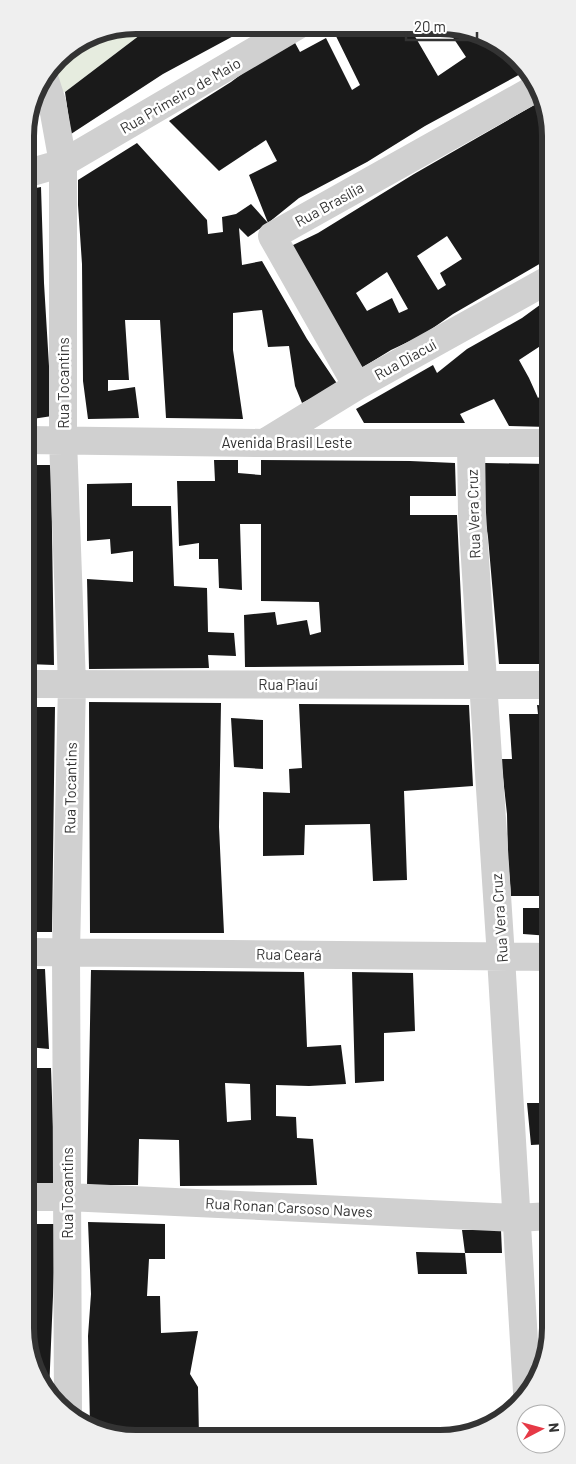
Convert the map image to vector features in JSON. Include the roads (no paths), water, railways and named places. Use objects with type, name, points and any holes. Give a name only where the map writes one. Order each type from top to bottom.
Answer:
[{"type":"street","name":"Rua Primeiro de Maio","points":[[34,171],[63,163],[283,34]]},
{"type":"street","name":"Rua Tocantins","points":[[47,85],[52,102],[63,163],[63,440],[72,684],[66,952],[68,1404]]},
{"type":"street","name":"Rua Brasília","points":[[357,386],[272,236],[532,90]]},
{"type":"street","name":"Rua Diacuí","points":[[264,442],[357,386],[542,283]]},
{"type":"street","name":"Avenida Brasil Leste","points":[[34,440],[542,443]]},
{"type":"street","name":"Rua Vera Cruz","points":[[471,443],[472,514],[527,1381]]},
{"type":"street","name":"Rua Piauí","points":[[34,684],[542,685]]},
{"type":"street","name":"Rua Ceará","points":[[34,952],[542,957]]},
{"type":"street","name":"Rua Ronan Carsoso Naves","points":[[34,1197],[517,1218],[542,1216]]}]
